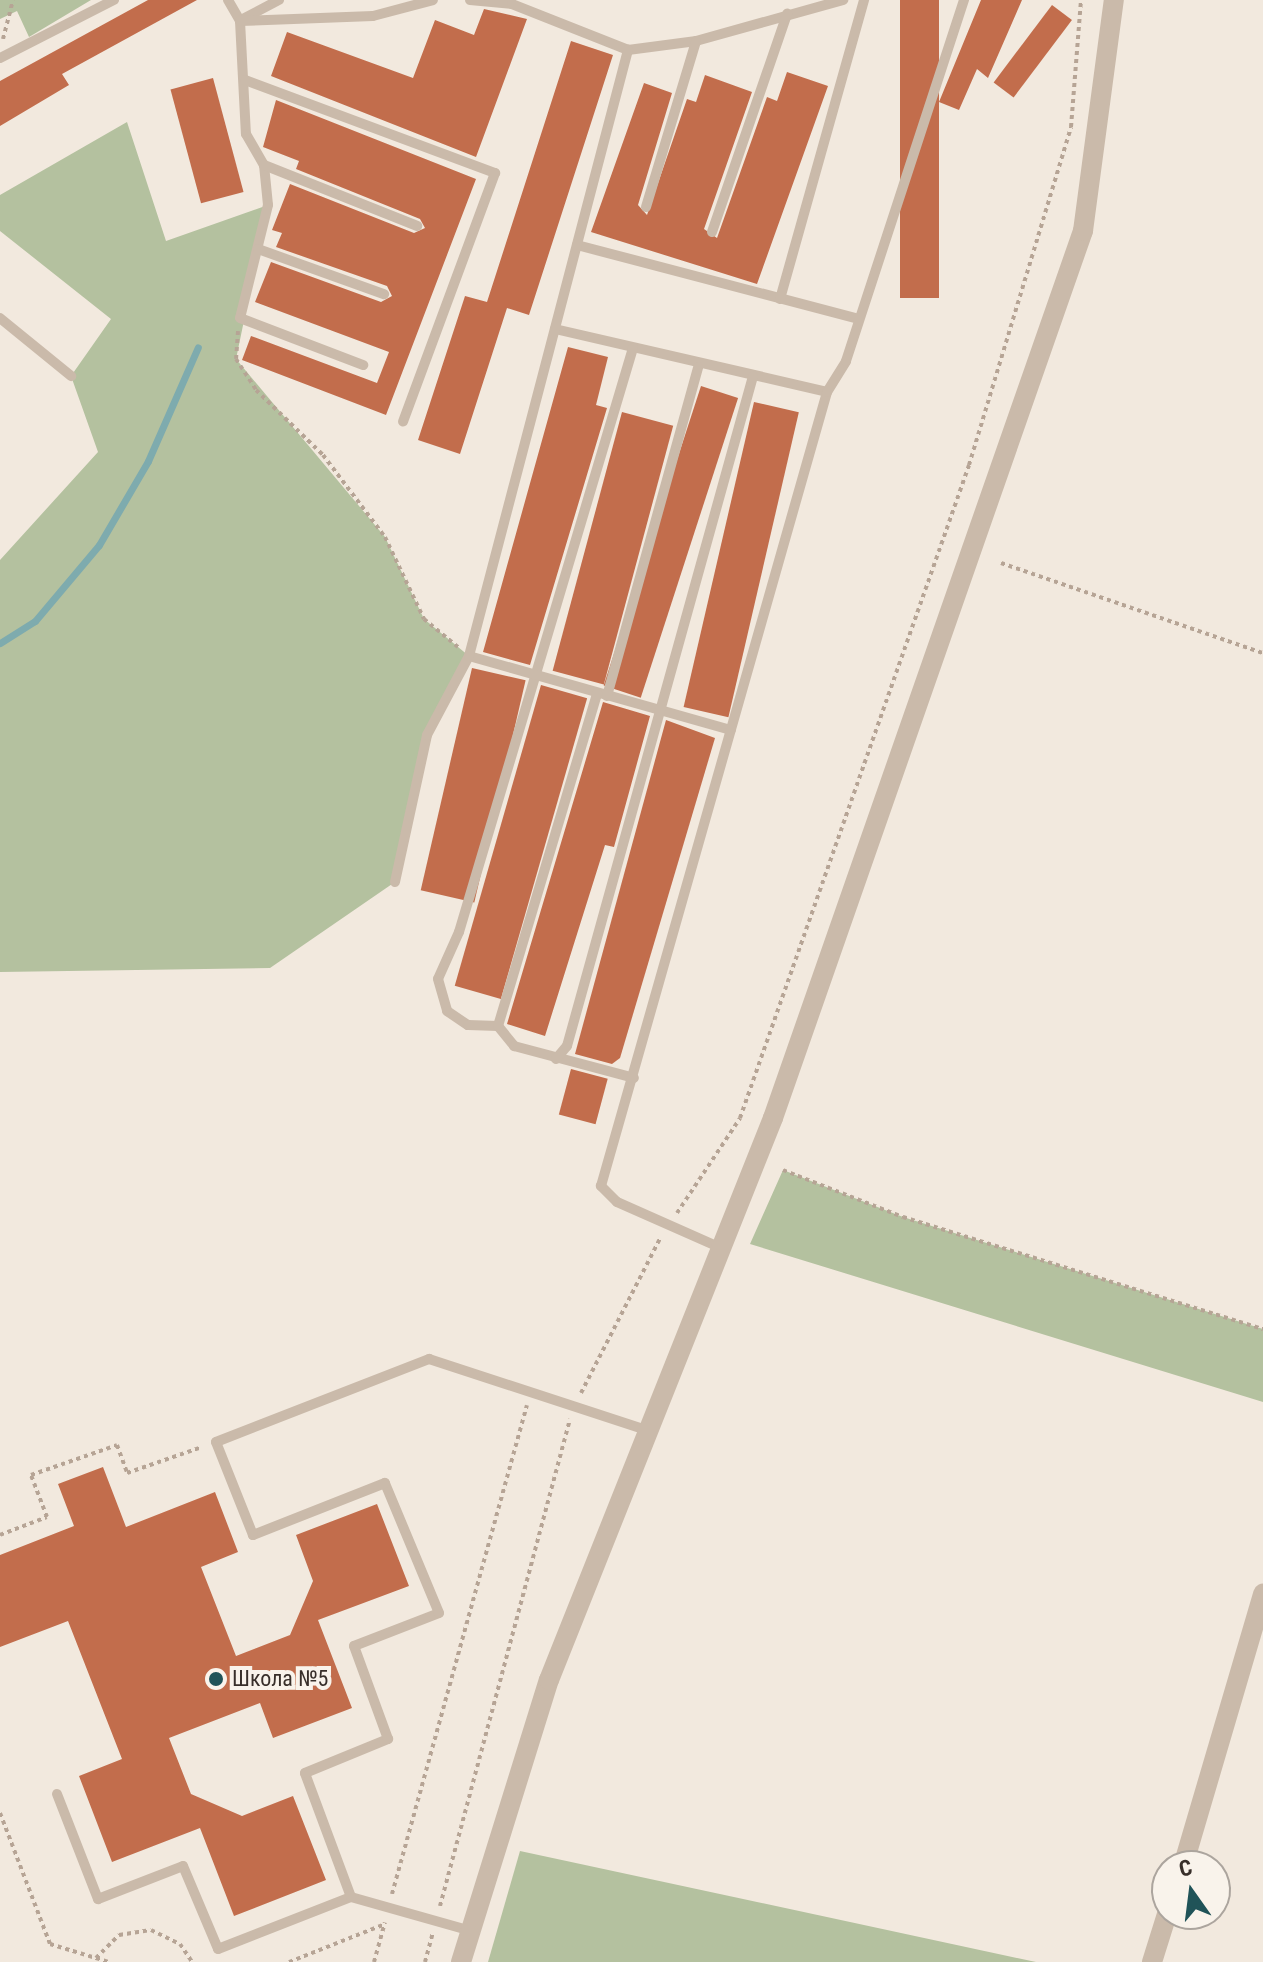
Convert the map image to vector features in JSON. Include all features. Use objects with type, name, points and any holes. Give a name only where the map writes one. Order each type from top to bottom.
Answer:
[{"type":"street","points":[[461,1962],[549,1680],[773,1118],[1083,231],[1114,0]]},
{"type":"street","points":[[1188,1850],[1263,1594]]},
{"type":"street","points":[[1152,1962],[1162,1930]]},
{"type":"lane","points":[[0,58],[114,0]]},
{"type":"lane","points":[[228,0],[240,21],[246,134],[264,165],[268,205],[240,318],[363,365]]},
{"type":"lane","points":[[240,21],[279,0]]},
{"type":"lane","points":[[240,21],[373,16],[433,0]]},
{"type":"lane","points":[[470,0],[512,4],[628,50],[696,41],[843,0]]},
{"type":"lane","points":[[780,299],[864,0]]},
{"type":"lane","points":[[721,1248],[617,1202],[601,1186],[827,392],[846,361],[856,318],[964,0]]},
{"type":"lane","points":[[712,232],[787,14]]},
{"type":"lane","points":[[646,207],[696,41]]},
{"type":"lane","points":[[395,882],[427,735],[469,656],[628,50]]},
{"type":"lane","points":[[245,80],[495,173],[403,422]]},
{"type":"lane","points":[[264,165],[417,226]]},
{"type":"lane","points":[[577,245],[856,318]]},
{"type":"lane","points":[[258,249],[384,294]]},
{"type":"lane","points":[[0,318],[71,376]]},
{"type":"lane","points":[[555,329],[698,367],[827,392]]},
{"type":"lane","points":[[633,348],[537,670],[438,979],[447,1011],[468,1025],[498,1026],[514,1046],[634,1078]]},
{"type":"lane","points":[[498,1026],[602,694],[698,367]]},
{"type":"lane","points":[[556,1059],[567,1046],[662,713],[753,376]]},
{"type":"lane","points":[[469,656],[537,670],[662,713],[731,730]]},
{"type":"lane","points":[[351,1897],[305,1773],[388,1739],[354,1646],[439,1613],[385,1483],[253,1535],[216,1442],[429,1359],[649,1431]]},
{"type":"lane","points":[[57,1794],[98,1899],[183,1866],[218,1949],[351,1897],[471,1931]]},
{"type":"path","points":[[0,49],[13,0]]},
{"type":"path","points":[[425,1962],[573,1407],[669,1225],[740,1118],[969,465],[1071,127],[1081,0]]},
{"type":"path","points":[[240,318],[236,359],[256,390],[323,455],[385,537],[424,619],[469,656]]},
{"type":"path","points":[[1001,563],[1263,653]]},
{"type":"path","points":[[783,1170],[903,1217],[1263,1329]]},
{"type":"path","points":[[374,1962],[530,1393]]},
{"type":"path","points":[[0,1535],[47,1517],[31,1475],[117,1445],[127,1473],[216,1442]]},
{"type":"path","points":[[0,1813],[50,1944],[109,1962]]},
{"type":"path","points":[[289,1962],[384,1924]]},
{"type":"path","points":[[96,1958],[119,1935],[151,1930],[180,1944],[192,1962]]},
{"type":"green space","points":[[0,0],[91,0],[29,37],[17,11],[0,19]]},
{"type":"green space","points":[[127,122],[166,241],[268,205],[236,359],[385,537],[424,619],[469,656],[427,735],[395,882],[270,968],[0,972],[0,560],[98,452],[71,376],[111,319],[0,231],[0,195]]},
{"type":"green space","points":[[783,1170],[903,1217],[1263,1329],[1263,1402],[750,1244]]},
{"type":"green space","points":[[520,1851],[1036,1962],[488,1962]]},
{"type":"building","points":[[148,0],[197,0],[62,74],[69,85],[0,126],[0,81]]},
{"type":"building","points":[[900,0],[939,0],[939,298],[900,298]]},
{"type":"building","points":[[981,0],[1022,0],[988,78],[977,69],[959,110],[939,102]]},
{"type":"building","points":[[1052,5],[1072,20],[1014,98],[994,82]]},
{"type":"building","points":[[484,9],[527,19],[476,157],[271,76],[287,32],[413,78],[435,20],[474,35]]},
{"type":"building","points":[[571,41],[613,55],[529,315],[507,308],[460,454],[418,440],[465,296],[487,302]]},
{"type":"building","points":[[787,72],[828,86],[757,284],[591,232],[644,83],[672,93],[638,205],[647,215],[687,99],[696,102],[705,75],[752,92],[704,229],[717,238],[767,97],[777,101]]},
{"type":"building","points":[[213,78],[244,192],[201,203],[170,89]]},
{"type":"building","points":[[276,100],[476,179],[386,415],[242,360],[251,336],[377,383],[389,352],[255,302],[271,262],[381,302],[392,296],[387,286],[276,247],[282,233],[272,230],[290,184],[414,233],[425,228],[420,219],[296,169],[299,161],[263,147]]},
{"type":"building","points":[[568,347],[608,357],[596,405],[607,408],[530,665],[483,652]]},
{"type":"building","points":[[701,386],[738,398],[641,698],[604,686]]},
{"type":"building","points":[[754,402],[799,412],[728,717],[684,707]]},
{"type":"building","points":[[622,412],[673,426],[604,685],[553,671]]},
{"type":"building","points":[[472,668],[526,680],[474,903],[421,890]]},
{"type":"building","points":[[541,685],[587,698],[501,999],[455,986]]},
{"type":"building","points":[[603,702],[650,716],[614,847],[605,845],[545,1036],[507,1024]]},
{"type":"building","points":[[666,720],[715,738],[620,1058],[612,1064],[575,1054]]},
{"type":"building","points":[[571,1069],[608,1079],[596,1124],[559,1114]]},
{"type":"building","name":"Школа №5","points":[[103,1467],[126,1527],[215,1492],[238,1552],[201,1567],[236,1656],[290,1635],[313,1581],[296,1535],[377,1504],[409,1586],[318,1620],[352,1708],[273,1738],[260,1703],[169,1738],[191,1794],[242,1816],[293,1796],[326,1880],[234,1916],[200,1828],[112,1862],[79,1776],[122,1759],[68,1621],[0,1647],[0,1555],[74,1526],[58,1484]]},
{"type":"waterway","points":[[0,643],[35,621],[99,545],[148,461],[198,347]]},
{"type":"place","name":"Школа №5","points":[[216,1679]]}]
